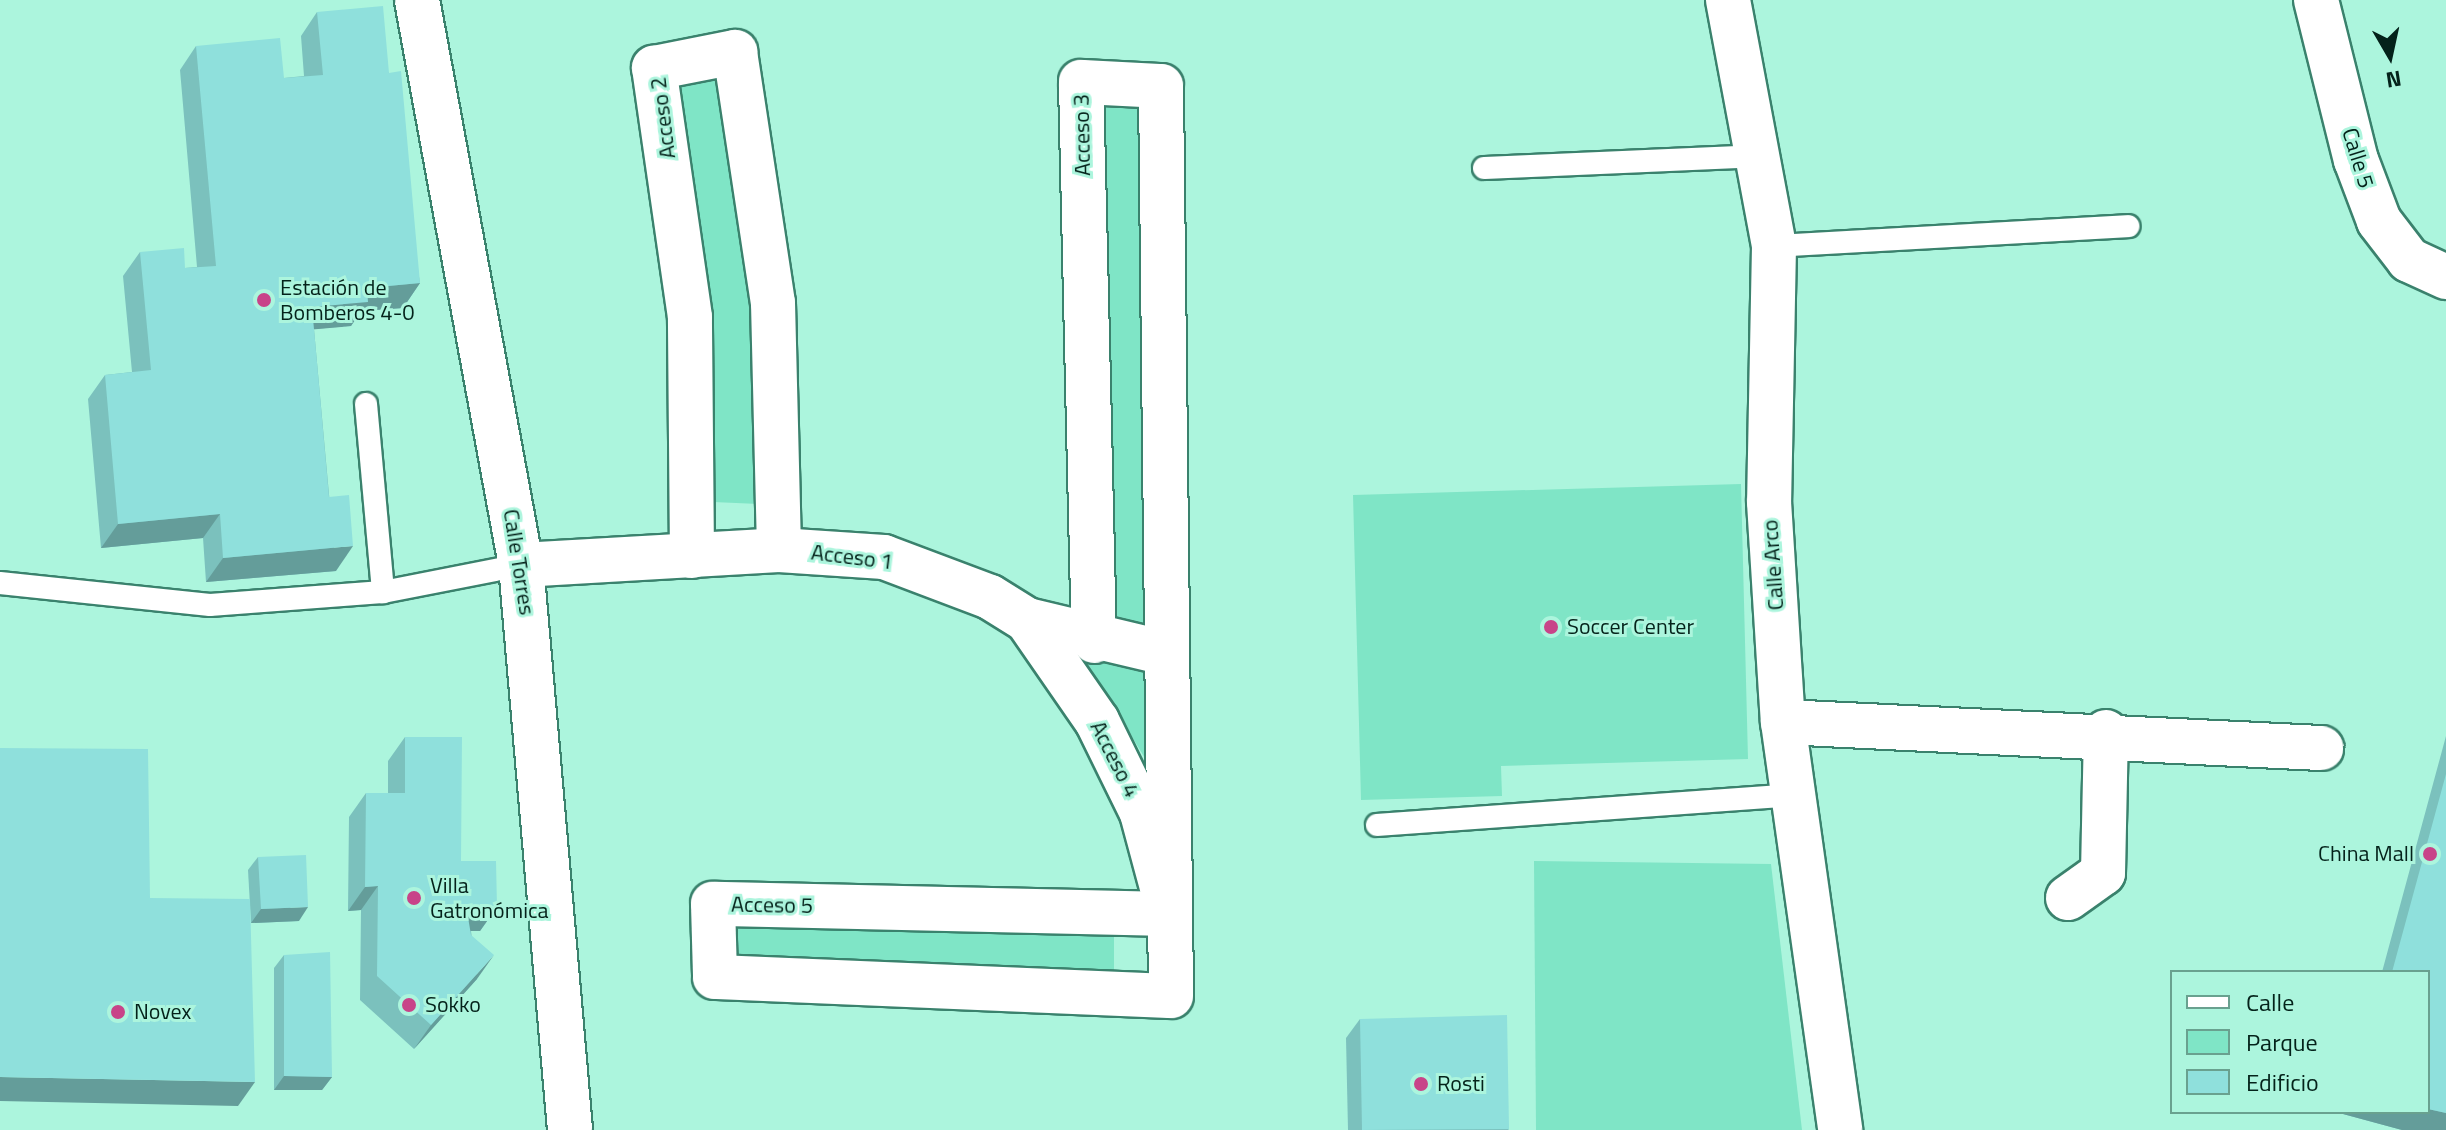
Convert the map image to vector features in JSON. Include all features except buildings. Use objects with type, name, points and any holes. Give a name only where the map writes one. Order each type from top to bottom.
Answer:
[{"type":"street","name":"Calle Torres","points":[[417,0],[521,565],[570,1130]]},
{"type":"street","name":"Calle Arco","points":[[1728,0],[1774,246],[1769,502],[1783,722],[1840,1130]]},
{"type":"street","name":"Calle 5","points":[[2316,0],[2356,160],[2379,221],[2427,268]]},
{"type":"street","name":"Acceso 2","points":[[692,556],[690,317],[654,68],[735,52],[773,303],[779,550]]},
{"type":"street","name":"Acceso 3","points":[[1094,641],[1081,82],[1161,86],[1166,653]]},
{"type":"street","name":"Acceso 1","points":[[521,565],[779,550],[884,557],[990,597],[1027,620],[1094,641],[1166,653]]},
{"type":"street","name":"Acceso 4","points":[[1027,620],[1097,721],[1142,813],[1169,914]]},
{"type":"street","name":"Acceso 4","points":[[1166,653],[1171,996]]},
{"type":"street","points":[[1783,722],[2106,732],[2321,748]]},
{"type":"street","points":[[2068,898],[2103,873],[2106,732]]},
{"type":"street","name":"Acceso 5","points":[[1169,914],[713,904],[715,977],[1171,996]]},
{"type":"lane","points":[[1484,168],[1756,156]]},
{"type":"lane","points":[[1774,246],[2128,226]]},
{"type":"lane","points":[[366,404],[383,592]]},
{"type":"lane","points":[[0,583],[164,604],[383,592],[521,565]]},
{"type":"lane","points":[[1377,825],[1791,795]]},
{"type":"green space","points":[[724,72],[755,294],[759,504],[713,502],[708,288],[679,81]]},
{"type":"green space","points":[[1095,104],[1142,104],[1152,631],[1108,613]]},
{"type":"green space","name":"Soccer Center","points":[[1741,484],[1748,759],[1501,766],[1502,796],[1361,800],[1353,495]]},
{"type":"green space","points":[[1067,648],[1152,673],[1154,773],[1115,709]]},
{"type":"green space","points":[[1534,861],[1771,864],[1802,1130],[1536,1130]]},
{"type":"green space","points":[[730,916],[1114,929],[1114,978],[733,966]]},
{"type":"place","name":"Estación de Bomberos 4-0","points":[[264,300]]},
{"type":"place","name":"Soccer Center","points":[[1551,627]]},
{"type":"place","name":"China Mall","points":[[2430,854]]},
{"type":"place","name":"Villa Gatronómica","points":[[414,898]]},
{"type":"place","name":"Sokko","points":[[409,1005]]},
{"type":"place","name":"Novex","points":[[118,1012]]},
{"type":"place","name":"Rosti","points":[[1421,1084]]}]
